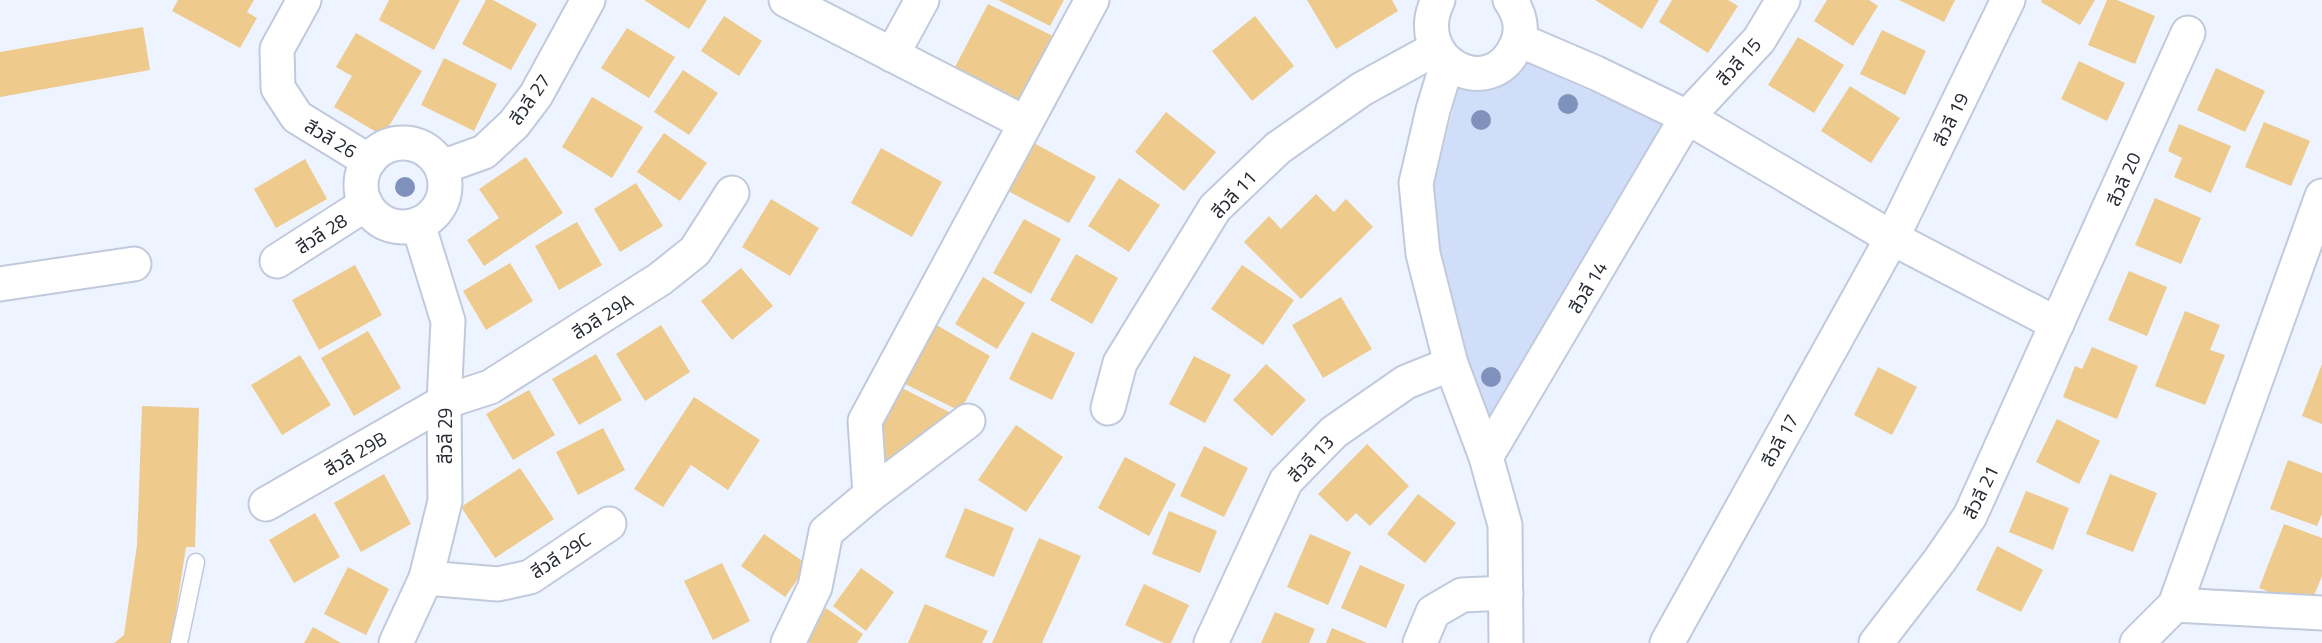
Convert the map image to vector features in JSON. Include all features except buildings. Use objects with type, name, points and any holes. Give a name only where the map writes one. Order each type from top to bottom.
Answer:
[{"type":"street","name":"สีวลี 26","points":[[304,0],[278,49],[278,88],[297,117],[369,161]]},
{"type":"street","name":"สีวลี 27","points":[[442,167],[484,152],[514,124],[536,95],[588,0]]},
{"type":"street","points":[[786,0],[1025,123]]},
{"type":"street","points":[[892,55],[922,0]]},
{"type":"street","points":[[870,495],[865,421],[1092,0]]},
{"type":"street","points":[[1438,0],[1431,34],[1441,56],[1461,71],[1476,73],[1492,71],[1501,66],[1512,54],[1519,40],[1517,9],[1510,0]]},
{"type":"street","name":"สีวลี 15","points":[[1687,117],[1759,40],[1783,0]]},
{"type":"street","name":"สีวลี 19","points":[[1892,238],[2008,0]]},
{"type":"street","name":"สีวลี 20","points":[[2057,324],[2188,33]]},
{"type":"street","points":[[1519,40],[1687,117],[1892,238],[2057,324]]},
{"type":"street","points":[[1441,56],[1433,110],[1416,183],[1423,254],[1451,364],[1486,457],[1505,525],[1506,643]]},
{"type":"street","name":"สีวลี 11","points":[[1108,408],[1120,363],[1216,208],[1278,148],[1362,89],[1441,56]]},
{"type":"street","name":"สีวลี 14","points":[[1486,457],[1687,117]]},
{"type":"street","points":[[392,144],[421,146],[433,155],[442,167],[444,196],[438,210],[418,224],[404,227],[390,225],[377,218],[366,204],[361,191],[362,176],[369,161],[392,144]]},
{"type":"street","name":"สีวลี 29A","points":[[444,402],[490,387],[660,279],[695,251],[732,193]]},
{"type":"street","points":[[2137,643],[2175,605],[2322,196]]},
{"type":"street","name":"สีวลี 28","points":[[277,261],[366,204]]},
{"type":"street","name":"สีวลี 29","points":[[396,643],[426,578],[445,501],[444,402],[448,321],[418,224]]},
{"type":"street","name":"สีวลี 17","points":[[1667,643],[1892,238]]},
{"type":"street","points":[[0,284],[134,264]]},
{"type":"street","name":"สีวลี 21","points":[[1876,643],[1970,516],[2057,324]]},
{"type":"street","name":"สีวลี 13","points":[[1210,643],[1286,481],[1334,432],[1406,382],[1451,364]]},
{"type":"street","name":"สีวลี 29B","points":[[266,504],[444,402]]},
{"type":"street","points":[[788,643],[815,587],[826,532],[968,421]]},
{"type":"street","name":"สีวลี 29C","points":[[426,578],[498,584],[530,577],[609,524]]},
{"type":"street","points":[[1420,643],[1433,612],[1462,595],[1506,593]]},
{"type":"street","points":[[2175,605],[2322,613]]},
{"type":"lane","points":[[179,643],[196,562]]},
{"type":"shaded area","points":[[1528,63],[1663,124],[1490,417],[1468,359],[1440,251],[1434,184],[1458,89],[1455,88],[1478,90],[1496,86],[1511,78]]}]
